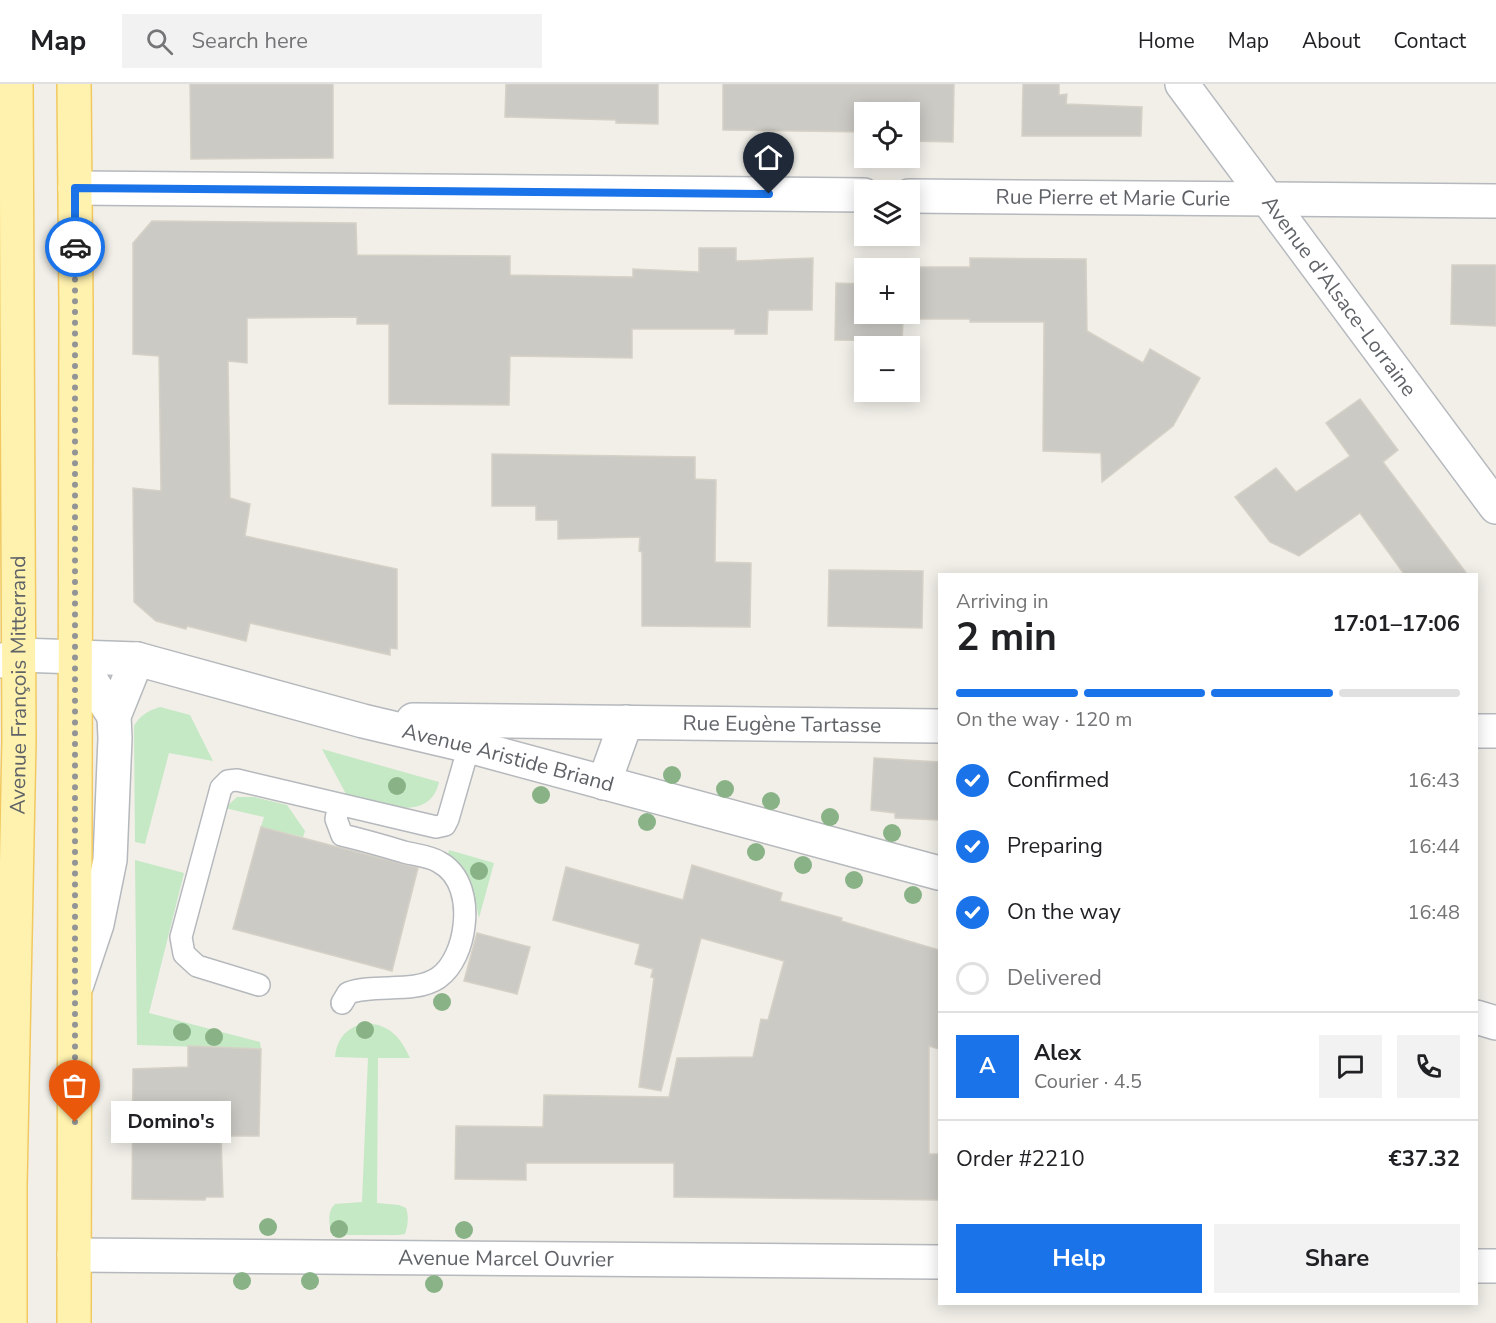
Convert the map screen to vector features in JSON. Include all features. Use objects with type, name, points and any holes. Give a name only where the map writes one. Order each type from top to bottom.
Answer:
[{"type":"main road","name":"Avenue François Mitterrand","points":[[10,1323],[6,652],[9,370],[16,84]]},
{"type":"main road","points":[[74,84],[76,657],[74,1323]]},
{"type":"street","name":"Avenue d'Alsace-Lorraine","points":[[1182,84],[1496,507]]},
{"type":"street","points":[[75,188],[854,195]]},
{"type":"street","name":"Rue Pierre et Marie Curie","points":[[920,196],[1496,201]]},
{"type":"street","name":"Avenue Aristide Briand","points":[[6,652],[137,659],[938,873]]},
{"type":"street","points":[[76,657],[114,716]]},
{"type":"street","points":[[76,989],[97,924],[110,860],[114,716],[137,659]]},
{"type":"street","name":"Rue Eugène Tartasse","points":[[363,721],[458,720],[938,726]]},
{"type":"street","points":[[604,783],[626,722]]},
{"type":"street","points":[[1478,731],[1496,731]]},
{"type":"street","points":[[1478,1018],[1496,1023]]},
{"type":"street","name":"Avenue Marcel Ouvrier","points":[[74,1255],[938,1262]]},
{"type":"street","points":[[1478,1266],[1496,1266]]},
{"type":"lane","points":[[259,985],[197,966],[184,954],[182,945],[181,937],[221,788],[228,781],[237,780],[436,827],[445,825],[448,819],[469,746]]},
{"type":"lane","points":[[339,805],[336,819],[342,835],[439,861],[455,876],[466,909],[458,952],[437,978],[419,985],[361,988],[348,993],[342,1003]]},
{"type":"green space","points":[[160,707],[190,715],[213,761],[169,753],[145,844],[135,842],[134,726],[145,714]]},
{"type":"green space","points":[[322,749],[439,782],[433,795],[424,804],[400,808],[371,802],[346,794]]},
{"type":"green space","points":[[237,797],[254,797],[287,805],[305,831],[303,837],[261,827],[264,817],[225,808]]},
{"type":"green space","points":[[449,850],[494,863],[479,918],[470,883],[461,868],[448,855]]},
{"type":"green space","points":[[135,860],[184,873],[149,1013],[260,1042],[261,1049],[137,1045]]},
{"type":"green space","points":[[364,1023],[380,1026],[393,1033],[402,1043],[410,1058],[378,1058],[377,1203],[406,1208],[408,1221],[405,1234],[336,1235],[332,1234],[330,1226],[329,1218],[335,1204],[362,1202],[368,1058],[335,1057],[340,1040],[347,1031]]},
{"type":"building","points":[[190,84],[333,84],[333,158],[191,159]]},
{"type":"building","points":[[506,84],[658,84],[658,124],[616,123],[616,120],[505,117]]},
{"type":"building","points":[[723,84],[954,84],[953,142],[920,141],[920,102],[854,102],[854,132],[723,130]]},
{"type":"building","points":[[1023,84],[1059,84],[1059,95],[1067,94],[1066,104],[1142,107],[1141,136],[1022,136]]},
{"type":"building","points":[[152,221],[356,223],[357,255],[510,256],[510,275],[633,277],[633,269],[699,272],[699,248],[736,248],[736,261],[813,258],[812,310],[768,310],[767,334],[735,334],[735,329],[632,329],[632,358],[510,356],[509,405],[389,404],[389,324],[357,324],[357,317],[247,318],[247,363],[228,361],[230,498],[250,504],[245,536],[397,569],[397,649],[390,648],[390,655],[250,623],[246,641],[187,626],[186,629],[156,621],[134,602],[133,488],[161,491],[159,356],[133,354],[133,243]]},
{"type":"building","points":[[970,258],[1086,259],[1087,331],[1143,363],[1150,349],[1200,378],[1173,426],[1102,482],[1101,453],[1043,451],[1044,322],[920,319],[920,267],[970,267]]},
{"type":"building","points":[[1452,265],[1496,265],[1496,326],[1451,324]]},
{"type":"building","points":[[836,283],[854,284],[854,324],[903,324],[902,336],[854,336],[854,340],[835,340]]},
{"type":"building","points":[[1360,399],[1398,450],[1383,462],[1466,573],[1403,573],[1360,513],[1299,556],[1270,542],[1235,497],[1276,468],[1296,492],[1350,456],[1326,423]]},
{"type":"building","points":[[492,454],[695,457],[695,479],[716,480],[715,562],[751,563],[750,627],[642,626],[640,537],[558,539],[558,520],[536,520],[536,506],[492,506]]},
{"type":"building","points":[[829,570],[923,571],[922,628],[828,626]]},
{"type":"building","points":[[874,758],[938,762],[938,820],[895,818],[895,813],[871,810]]},
{"type":"building","points":[[261,827],[418,868],[392,971],[233,929]]},
{"type":"building","points":[[692,865],[782,893],[780,901],[842,918],[841,921],[938,950],[938,1049],[929,1046],[929,1154],[938,1154],[938,1200],[674,1197],[674,1163],[526,1163],[526,1180],[455,1179],[456,1126],[543,1127],[544,1095],[669,1097],[677,1058],[753,1057],[761,1019],[768,1020],[784,961],[701,938],[661,1091],[639,1087],[654,978],[651,977],[653,969],[635,964],[640,944],[553,920],[566,867],[683,900]]},
{"type":"building","points":[[477,933],[530,947],[517,994],[464,981]]},
{"type":"building","points":[[188,1046],[261,1049],[259,1136],[221,1136],[223,1197],[206,1197],[205,1200],[132,1199],[133,1069],[188,1067]]},
{"type":"way so far","points":[[75,247],[75,1122]]},
{"type":"place","name":"Domino's","points":[[75,1122]]},
{"type":"route","points":[[75,247],[75,188],[769,194]]}]
